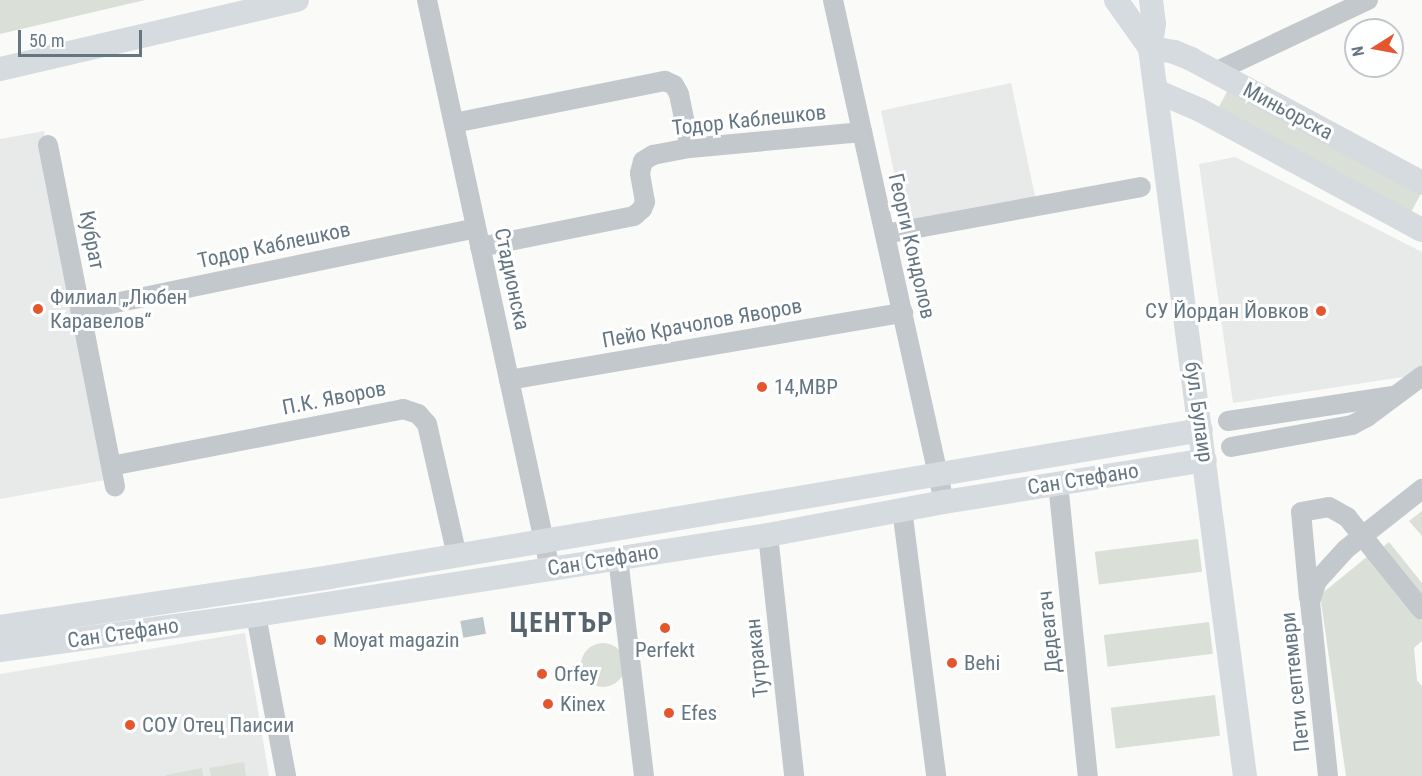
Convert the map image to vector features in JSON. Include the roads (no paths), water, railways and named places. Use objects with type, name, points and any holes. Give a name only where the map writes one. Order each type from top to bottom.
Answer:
[{"type":"main road","points":[[0,69],[297,0]]},
{"type":"main road","name":"бул. Булаир","points":[[1116,0],[1150,48]]},
{"type":"main road","name":"бул. Булаир","points":[[1151,0],[1154,24],[1150,48],[1245,776]]},
{"type":"main road","name":"Миньорска","points":[[1150,48],[1174,52],[1215,72],[1422,183]]},
{"type":"main road","name":"Миньорска","points":[[1156,90],[1200,110],[1422,230]]},
{"type":"main road","name":"Сан Стефано","points":[[0,650],[140,619],[457,556],[1201,430]]},
{"type":"main road","name":"Сан Стефано","points":[[0,627],[256,615],[768,535],[902,509],[1205,460]]},
{"type":"street","name":"Стадионска","points":[[427,0],[550,569]]},
{"type":"street","name":"Георги Кондолов","points":[[832,0],[944,502]]},
{"type":"street","points":[[1215,72],[1368,0]]},
{"type":"street","points":[[454,123],[665,81],[674,85],[679,94],[690,148]]},
{"type":"street","name":"Тодор Каблешков","points":[[81,310],[478,238],[634,216],[642,209],[645,202],[640,173],[643,160],[653,155],[690,148],[862,132]]},
{"type":"street","name":"Кубрат","points":[[48,145],[115,486]]},
{"type":"street","points":[[885,234],[1141,187]]},
{"type":"street","name":"Пейо Крачолов Яворов","points":[[509,380],[903,313]]},
{"type":"street","points":[[1231,447],[1352,425],[1397,395],[1419,384]]},
{"type":"street","points":[[1228,421],[1397,395]]},
{"type":"street","name":"П.К. Яворов","points":[[111,466],[403,409],[418,414],[427,424],[457,556]]},
{"type":"street","name":"Дедеагач","points":[[1058,483],[1088,776]]},
{"type":"street","name":"Пети септември","points":[[1328,776],[1310,602],[1317,581],[1325,571],[1361,536],[1422,489]]},
{"type":"street","points":[[1310,602],[1301,512],[1329,507],[1347,517],[1422,610]]},
{"type":"street","points":[[902,509],[936,776]]},
{"type":"street","name":"Тутракан","points":[[768,535],[794,776]]},
{"type":"street","points":[[618,558],[644,776]]},
{"type":"street","points":[[256,615],[286,776]]},
{"type":"place","name":"Филиал „Любен Каравелов“","points":[[38,309]]},
{"type":"place","name":"СУ Йордан Йовков","points":[[1321,311]]},
{"type":"place","name":"14,МВР","points":[[762,387]]},
{"type":"place","name":"Perfekt","points":[[665,628]]},
{"type":"place","name":"Moyat magazin","points":[[321,640]]},
{"type":"place","name":"Behi","points":[[952,663]]},
{"type":"place","name":"Orfey","points":[[542,674]]},
{"type":"place","name":"Kinex","points":[[548,704]]},
{"type":"place","name":"Efes","points":[[669,713]]},
{"type":"place","name":"СОУ Отец Паисии","points":[[130,725]]},
{"type":"district","name":"ЦЕНТЪР","points":[[562,624]]}]
